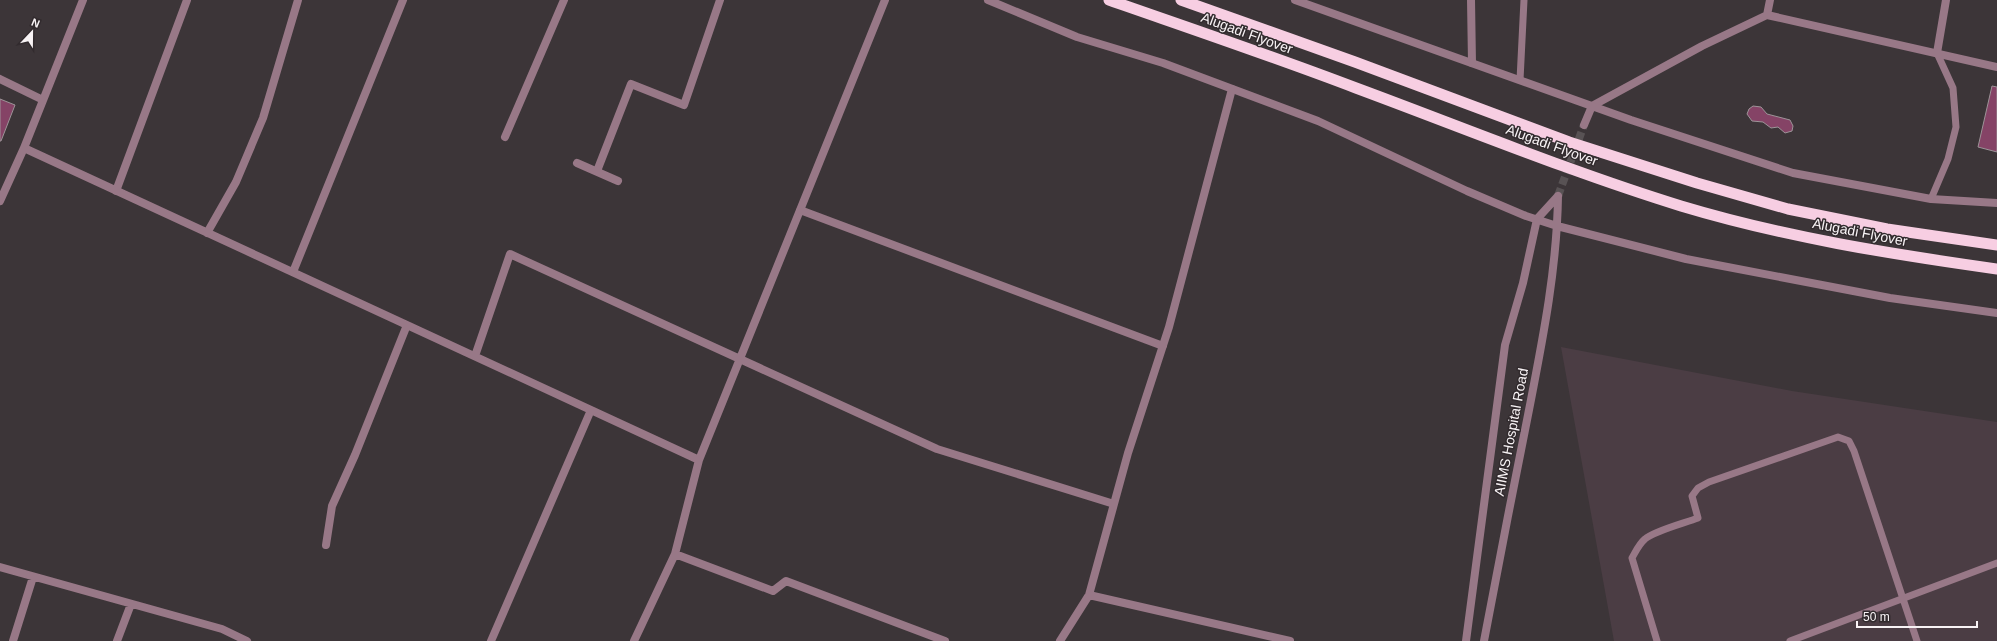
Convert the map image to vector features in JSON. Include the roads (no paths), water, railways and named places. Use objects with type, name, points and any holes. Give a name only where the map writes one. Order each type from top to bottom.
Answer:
[{"type":"highway","name":"Alugadi Flyover","points":[[1110,0],[1351,86],[1549,161],[1681,206],[1781,232],[1881,252],[1997,269]]},
{"type":"highway","name":"Alugadi Flyover","points":[[1181,0],[1355,62],[1568,142],[1698,183],[1796,210],[1888,229],[1997,245]]},
{"type":"street","points":[[0,201],[24,148],[83,0]]},
{"type":"street","points":[[116,191],[168,47],[187,0]]},
{"type":"street","points":[[207,233],[236,182],[263,118],[298,0]]},
{"type":"street","points":[[293,272],[403,0]]},
{"type":"street","points":[[505,137],[564,0]]},
{"type":"street","points":[[597,172],[631,84],[684,105],[720,0]]},
{"type":"street","points":[[634,641],[675,554],[699,460],[885,0]]},
{"type":"street","points":[[988,0],[1077,37],[1162,63],[1318,121],[1467,191],[1558,226],[1686,259],[1890,298],[1997,313]]},
{"type":"street","points":[[1295,0],[1592,106],[1793,173],[1931,198],[1997,203]]},
{"type":"street","points":[[1471,0],[1472,63]]},
{"type":"street","points":[[1767,15],[1770,0]]},
{"type":"street","points":[[1937,53],[1946,0]]},
{"type":"street","points":[[1584,126],[1592,106],[1702,46],[1767,15],[1997,66]]},
{"type":"street","points":[[0,79],[43,100]]},
{"type":"street","points":[[1060,641],[1089,595],[1128,453],[1163,346],[1232,89]]},
{"type":"street","points":[[24,148],[699,460]]},
{"type":"street","points":[[577,163],[618,181]]},
{"type":"street","name":"AIIMS Hospital Road","points":[[1466,641],[1505,345],[1522,283],[1537,219],[1558,196],[1558,226],[1550,293],[1484,641]]},
{"type":"street","points":[[800,210],[1163,346]]},
{"type":"street","points":[[475,356],[510,254],[937,449],[1114,504]]},
{"type":"street","points":[[326,545],[332,506],[355,455],[407,325]]},
{"type":"street","points":[[492,641],[591,410]]},
{"type":"street","points":[[675,554],[773,591],[786,581],[945,641]]},
{"type":"street","points":[[0,567],[222,629],[247,641]]},
{"type":"street","points":[[13,641],[33,577]]},
{"type":"street","points":[[1089,595],[1290,641]]},
{"type":"street","points":[[117,641],[130,604]]},
{"type":"lane","points":[[1520,80],[1524,0]]},
{"type":"lane","points":[[1931,198],[1948,159],[1956,127],[1954,88],[1937,53]]},
{"type":"lane","points":[[1657,641],[1632,558],[1638,546],[1646,538],[1654,534],[1698,518],[1692,496],[1698,488],[1710,482],[1838,437],[1849,441],[1854,451],[1917,641]]},
{"type":"lane","points":[[1790,641],[1902,598],[1997,564]]},
{"type":"tunnel","points":[[1558,196],[1584,125]]}]
